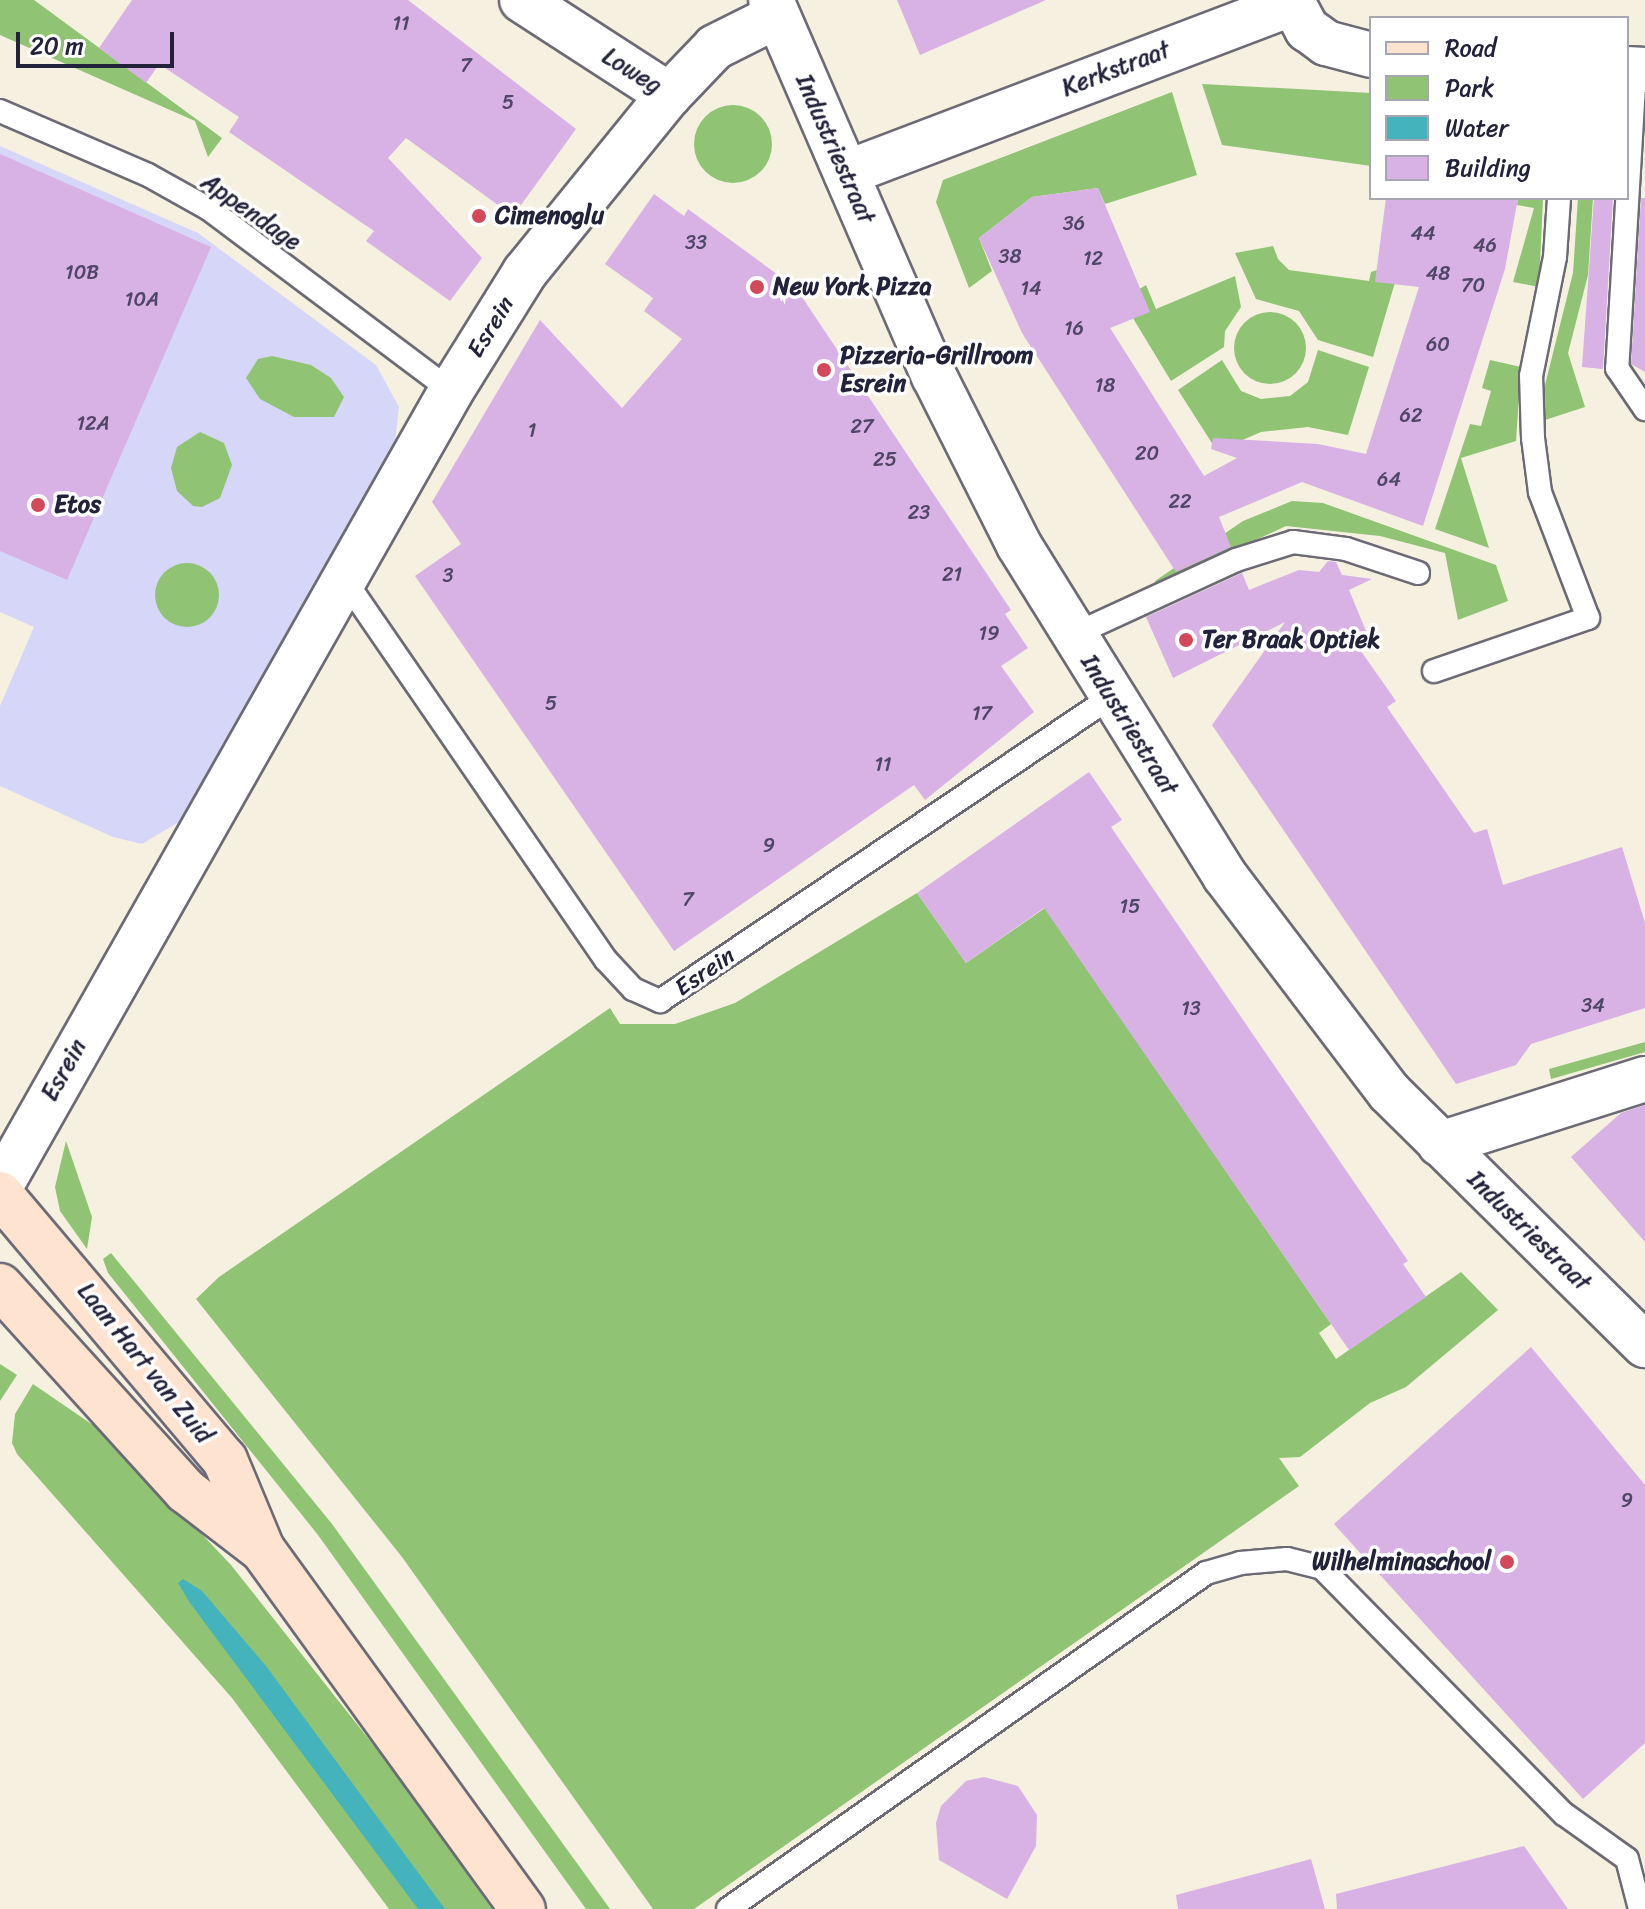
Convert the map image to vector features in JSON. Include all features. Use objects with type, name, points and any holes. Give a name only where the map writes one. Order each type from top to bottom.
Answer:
[{"type":"main road","name":"Laan Hart van Zuid","points":[[0,1194],[225,1460],[262,1549],[523,1909]]},
{"type":"main road","name":"Laan Hart van Zuid","points":[[0,1286],[186,1491],[262,1549]]},
{"type":"street","name":"Loweg","points":[[522,0],[669,95],[715,47],[774,8]]},
{"type":"street","name":"Kerkstraat","points":[[846,173],[1293,1],[1307,29],[1326,43],[1369,54]]},
{"type":"street","name":"Industriestraat","points":[[774,8],[934,376],[1019,545],[1225,876],[1353,1052],[1440,1144],[1645,1345]]},
{"type":"street","name":"Esrein","points":[[0,1187],[451,391],[525,272],[669,95]]},
{"type":"street","points":[[1440,1144],[1645,1079]]},
{"type":"lane","points":[[1629,179],[1636,69]]},
{"type":"lane","name":"Appendage","points":[[0,111],[148,175],[209,209],[451,391]]},
{"type":"lane","points":[[1434,671],[1588,618],[1540,492],[1533,438],[1531,376],[1555,257],[1559,200]]},
{"type":"lane","points":[[1628,200],[1617,368],[1645,409]]},
{"type":"lane","points":[[1073,635],[1236,560],[1293,542],[1346,549],[1418,573]]},
{"type":"lane","name":"Esrein","points":[[344,579],[606,960],[633,989],[660,1001],[1111,697]]},
{"type":"lane","points":[[728,1909],[1206,1573],[1240,1563],[1287,1559],[1322,1568],[1564,1814],[1627,1859],[1640,1909]]},
{"type":"shaded area","points":[[0,146],[198,233],[376,365],[399,407],[395,441],[179,822],[142,844],[113,837],[0,786],[0,706],[34,627],[0,612]]},
{"type":"green space","points":[[0,0],[34,0],[222,138],[208,157],[195,121],[0,35]]},
{"type":"green space","points":[[1202,84],[1369,93],[1369,166],[1222,145]]},
{"type":"green space","points":[[1172,92],[1197,175],[1105,204],[1098,188],[1032,197],[979,238],[992,271],[969,288],[936,202],[943,180]]},
{"type":"green space","points":[[725,105],[741,105],[755,111],[766,122],[772,144],[766,166],[755,177],[741,183],[725,183],[711,177],[700,166],[694,152],[694,136],[700,122],[711,111]]},
{"type":"green space","points":[[1518,200],[1543,200],[1539,287],[1513,282],[1534,208],[1517,205]]},
{"type":"green space","points":[[1578,200],[1593,200],[1588,275],[1568,353],[1585,407],[1545,420],[1544,389],[1573,273]]},
{"type":"green space","points":[[1273,246],[1278,259],[1289,270],[1369,281],[1371,272],[1401,262],[1373,357],[1318,340],[1299,311],[1256,299],[1235,253]]},
{"type":"green space","points":[[1235,276],[1241,307],[1225,331],[1224,347],[1171,381],[1122,300],[1146,285],[1156,309]]},
{"type":"green space","points":[[1270,312],[1290,318],[1300,328],[1306,348],[1300,368],[1290,378],[1270,384],[1250,378],[1240,368],[1234,348],[1240,328],[1250,318]]},
{"type":"green space","points":[[1318,350],[1369,367],[1348,435],[1308,427],[1261,432],[1217,451],[1178,390],[1222,360],[1241,391],[1261,399],[1290,396],[1308,382]]},
{"type":"green space","points":[[272,356],[311,365],[331,378],[344,397],[334,417],[294,417],[260,399],[246,378],[258,359]]},
{"type":"green space","points":[[1490,360],[1521,367],[1516,441],[1461,458],[1489,548],[1435,529],[1470,424],[1481,426],[1491,391],[1482,388]]},
{"type":"green space","points":[[200,432],[224,443],[232,465],[220,498],[202,507],[193,506],[177,491],[171,468],[177,447]]},
{"type":"green space","points":[[1292,501],[1323,503],[1496,565],[1508,601],[1458,620],[1445,553],[1380,536],[1286,526],[1156,586],[1155,581],[1243,521]]},
{"type":"green space","points":[[181,563],[193,563],[210,572],[217,583],[217,607],[210,618],[193,627],[181,627],[169,622],[160,613],[155,601],[155,589],[160,577],[169,568]]},
{"type":"green space","points":[[917,893],[966,963],[1045,908],[1331,1324],[1319,1333],[1336,1359],[1461,1272],[1498,1310],[1406,1387],[1370,1403],[1300,1457],[1279,1458],[1299,1486],[694,1909],[653,1909],[402,1557],[196,1299],[219,1277],[610,1008],[620,1024],[675,1024],[735,1003]]},
{"type":"green space","points":[[1645,1042],[1645,1052],[1551,1079],[1549,1069]]},
{"type":"green space","points":[[66,1141],[92,1217],[87,1249],[60,1211],[55,1187]]},
{"type":"green space","points":[[111,1253],[332,1524],[610,1909],[586,1909],[318,1535],[108,1273],[103,1259]]},
{"type":"green space","points":[[0,1364],[17,1375],[0,1401]]},
{"type":"green space","points":[[33,1384],[109,1436],[231,1565],[390,1766],[492,1909],[389,1909],[232,1698],[17,1454],[12,1443],[15,1414]]},
{"type":"water","points":[[183,1579],[202,1591],[266,1666],[445,1909],[418,1909],[190,1603],[178,1583]]},
{"type":"building","points":[[132,0],[408,0],[576,129],[513,216],[406,138],[388,158],[482,258],[450,301],[366,241],[374,231],[229,132],[239,117],[159,64],[146,83],[99,48]]},
{"type":"building","points":[[897,0],[1046,0],[920,55]]},
{"type":"building","points":[[0,154],[211,247],[67,580],[0,551]]},
{"type":"building","points":[[1098,188],[1150,312],[1110,328],[1204,476],[1237,458],[1211,449],[1213,438],[1318,444],[1366,454],[1419,287],[1375,282],[1386,200],[1518,200],[1505,269],[1423,526],[1302,482],[1219,517],[1231,547],[1176,572],[1022,333],[979,238],[1032,197]]},
{"type":"building","points":[[654,194],[684,216],[688,209],[796,288],[1011,610],[1005,614],[1028,648],[1001,666],[1034,712],[925,800],[914,785],[674,951],[415,576],[461,544],[432,502],[540,320],[622,408],[682,339],[644,311],[653,298],[605,264]]},
{"type":"building","points":[[1641,198],[1645,198],[1645,372],[1631,364]]},
{"type":"building","points":[[1594,200],[1613,200],[1603,369],[1582,367]]},
{"type":"building","points":[[1328,561],[1336,562],[1342,575],[1372,579],[1349,590],[1371,643],[1358,647],[1396,701],[1387,707],[1474,833],[1487,829],[1503,885],[1622,847],[1645,923],[1645,1008],[1531,1044],[1516,1065],[1456,1084],[1212,725],[1285,622],[1173,678],[1146,617],[1242,573],[1249,590],[1299,570],[1319,572]]},
{"type":"building","points":[[1089,772],[1122,820],[1111,827],[1408,1261],[1403,1264],[1426,1297],[1349,1350],[1044,908],[966,963],[917,893]]},
{"type":"building","points":[[1645,1105],[1645,1242],[1571,1157],[1621,1113]]},
{"type":"building","name":"Wilhelminaschool","points":[[1531,1347],[1645,1485],[1645,1743],[1583,1799],[1334,1524]]},
{"type":"building","points":[[984,1777],[1018,1786],[1037,1815],[1036,1846],[1007,1899],[939,1860],[936,1823],[941,1806],[966,1781]]},
{"type":"building","points":[[1524,1846],[1568,1909],[1337,1909],[1336,1894]]},
{"type":"building","points":[[1311,1859],[1325,1909],[1178,1909],[1176,1895]]},
{"type":"place","name":"Cimenoglu","points":[[479,216]]},
{"type":"place","name":"New York Pizza","points":[[757,287]]},
{"type":"place","name":"Pizzeria-Grillroom Esrein","points":[[824,370]]},
{"type":"place","name":"Etos","points":[[38,505]]},
{"type":"place","name":"Ter Braak Optiek","points":[[1186,640]]},
{"type":"place","name":"Wilhelminaschool","points":[[1507,1562]]}]
